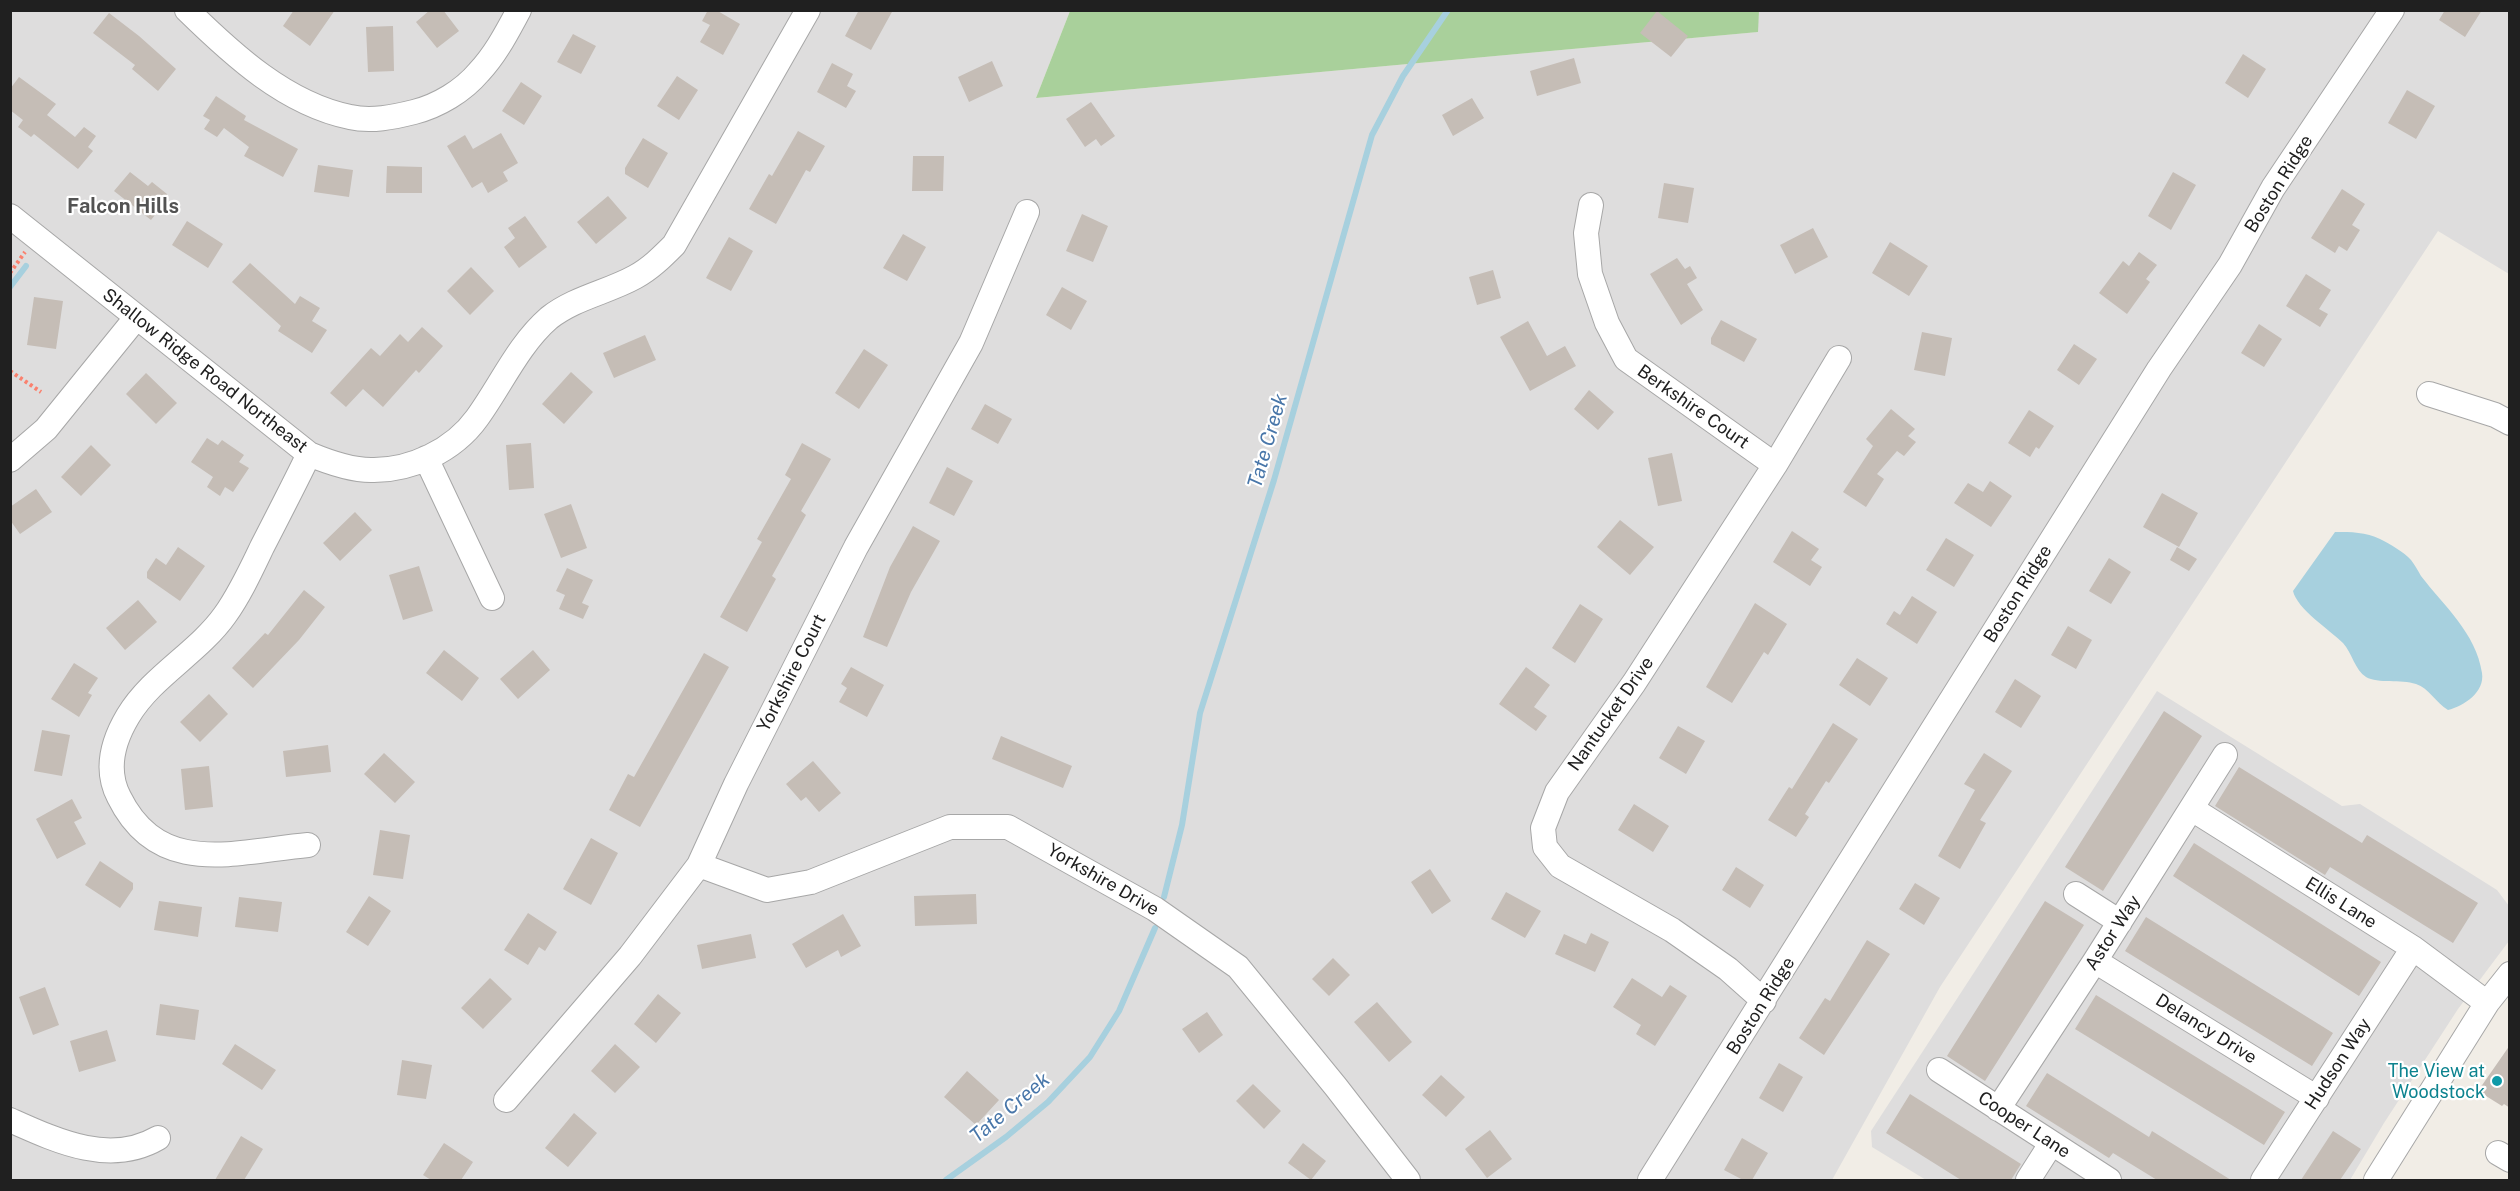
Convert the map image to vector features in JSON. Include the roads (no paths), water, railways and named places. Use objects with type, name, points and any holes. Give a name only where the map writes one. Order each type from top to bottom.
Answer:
[{"type":"street","points":[[187,10],[227,49],[305,102],[351,118],[370,119],[386,118],[426,109],[460,90],[493,56],[519,10]]},
{"type":"street","name":"Shallow Ridge Road Northeast","points":[[10,216],[309,454],[333,464],[368,471],[395,469],[426,458],[465,433],[532,336],[550,318],[566,308],[634,278],[655,264],[674,245],[808,10]]},
{"type":"street","name":"Boston Ridge","points":[[1650,1180],[2159,369],[2230,265],[2273,188],[2392,10]]},
{"type":"street","name":"Berkshire Court","points":[[1591,205],[1587,232],[1590,274],[1607,323],[1626,359],[1774,465]]},
{"type":"street","name":"Yorkshire Court","points":[[506,1100],[630,956],[699,865],[736,784],[856,548],[971,343],[1027,212]]},
{"type":"street","points":[[10,460],[46,429],[136,318]]},
{"type":"street","name":"Nantucket Drive","points":[[1764,1001],[1728,969],[1672,930],[1560,866],[1545,847],[1543,828],[1557,792],[1635,683],[1774,465],[1839,358]]},
{"type":"street","points":[[2429,394],[2495,415],[2510,423]]},
{"type":"street","points":[[308,845],[197,854],[178,852],[169,848],[144,832],[128,814],[116,790],[112,755],[118,734],[129,714],[148,691],[194,649],[225,615],[241,590],[309,454]]},
{"type":"street","points":[[426,458],[492,598]]},
{"type":"street","name":"Astor Way","points":[[1998,1109],[2225,755]]},
{"type":"street","name":"Ellis Lane","points":[[2192,809],[2413,948],[2487,1003]]},
{"type":"street","name":"Yorkshire Drive","points":[[699,865],[767,890],[811,882],[950,827],[1008,827],[1155,909],[1238,967],[1408,1180]]},
{"type":"street","points":[[2076,894],[2120,922]]},
{"type":"street","name":"Hudson Way","points":[[2264,1180],[2413,948]]},
{"type":"street","name":"Delancy Drive","points":[[2095,961],[2316,1098]]},
{"type":"street","points":[[2376,1180],[2487,1003],[2510,974]]},
{"type":"street","name":"Cooper Lane","points":[[1939,1070],[2109,1180]]},
{"type":"street","points":[[10,1120],[94,1151],[142,1147],[158,1138]]},
{"type":"street","points":[[2028,1180],[2051,1144]]},
{"type":"water","points":[[2335,532],[2358,533],[2375,537],[2397,548],[2411,560],[2421,576],[2458,621],[2479,659],[2482,680],[2477,692],[2467,702],[2448,710],[2421,686],[2366,677],[2359,670],[2343,643],[2301,605],[2293,591]]},
{"type":"waterway","name":"Tate Creek","points":[[1164,897],[1182,825],[1200,713],[1274,480],[1372,135],[1403,76],[1448,10]]},
{"type":"waterway","points":[[10,287],[26,266]]},
{"type":"waterway","name":"Tate Creek","points":[[946,1180],[1006,1137],[1048,1102],[1090,1057],[1119,1011],[1155,928]]},
{"type":"place","name":"The View at Woodstock","points":[[2497,1081]]},
{"type":"district","name":"Falcon Hills","points":[[123,207]]}]
